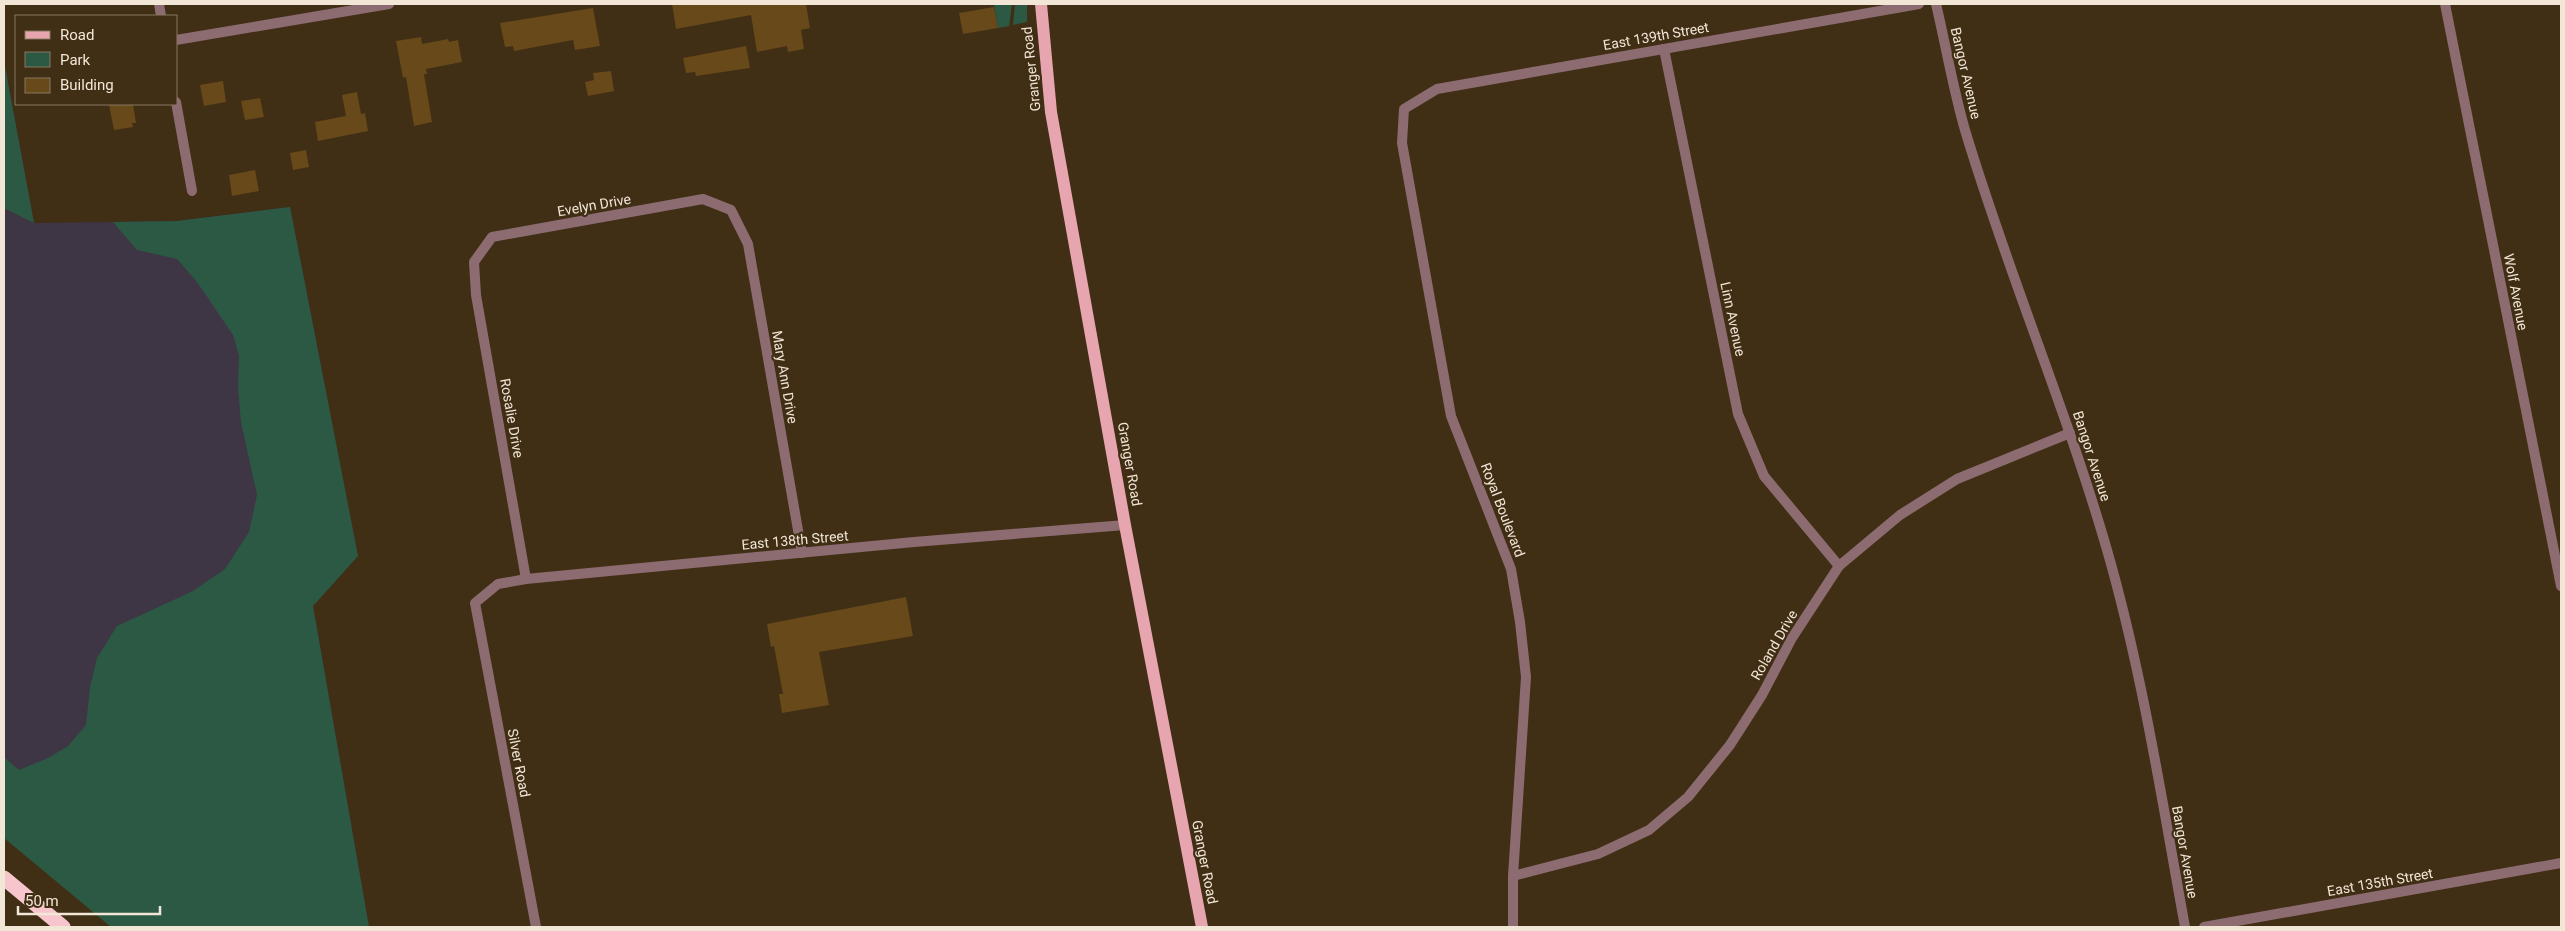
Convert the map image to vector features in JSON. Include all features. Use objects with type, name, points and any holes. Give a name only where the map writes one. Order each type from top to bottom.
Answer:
[{"type":"highway","points":[[4,878],[63,927]]},
{"type":"main road","name":"Granger Road","points":[[1040,4],[1051,112],[1125,525],[1202,927]]},
{"type":"street","points":[[178,40],[390,4]]},
{"type":"street","name":"East 139th Street","points":[[1404,109],[1437,89],[1919,4]]},
{"type":"street","name":"Bangor Avenue","points":[[1936,4],[1965,129],[2070,433],[2111,565],[2141,687],[2185,927]]},
{"type":"street","name":"Wolf Avenue","points":[[2445,4],[2561,586]]},
{"type":"street","name":"Linn Avenue","points":[[1664,49],[1738,414],[1764,476],[1839,566]]},
{"type":"street","points":[[177,105],[192,191]]},
{"type":"street","name":"Royal Boulevard","points":[[1404,109],[1402,143],[1450,416],[1510,569],[1520,622],[1526,677],[1513,876],[1513,927]]},
{"type":"street","name":"Evelyn Drive","points":[[474,262],[492,237],[703,200],[731,210]]},
{"type":"street","name":"Mary Ann Drive","points":[[731,210],[748,244],[802,553]]},
{"type":"street","name":"Rosalie Drive","points":[[474,262],[476,295],[526,579]]},
{"type":"street","name":"Roland Drive","points":[[1513,876],[1598,854],[1649,830],[1688,797],[1730,745],[1762,695],[1792,638],[1839,566],[1900,515],[1957,479],[2070,433]]},
{"type":"street","name":"East 138th Street","points":[[475,603],[498,584],[526,579],[1125,525]]},
{"type":"street","name":"Silver Road","points":[[475,603],[536,927]]},
{"type":"street","name":"East 135th Street","points":[[2204,927],[2561,863]]},
{"type":"shaded area","points":[[4,61],[34,223],[177,221],[290,207],[358,556],[313,606],[369,927],[19,770],[4,757]]},
{"type":"green space","points":[[1012,4],[1009,26],[998,28],[994,5]]},
{"type":"green space","points":[[1015,4],[1027,4],[1027,22],[1013,25]]},
{"type":"green space","points":[[4,61],[34,223],[4,208]]},
{"type":"green space","points":[[290,207],[358,556],[313,606],[369,927],[111,927],[4,838],[4,757],[19,770],[48,758],[68,746],[86,725],[90,687],[97,658],[117,626],[193,591],[225,569],[249,532],[257,495],[241,422],[238,388],[239,356],[233,335],[197,282],[177,259],[137,250],[113,222],[177,221]]},
{"type":"building","points":[[672,4],[806,4],[810,28],[801,30],[804,49],[788,52],[787,46],[757,52],[751,15],[676,29]]},
{"type":"building","points":[[994,7],[998,28],[963,34],[959,13]]},
{"type":"building","points":[[593,8],[600,46],[575,50],[573,40],[514,51],[513,46],[505,47],[500,23]]},
{"type":"building","points":[[421,37],[422,44],[448,39],[449,42],[458,40],[462,62],[426,69],[427,74],[424,74],[432,122],[414,126],[406,77],[403,78],[396,41]]},
{"type":"building","points":[[746,46],[750,68],[696,76],[695,72],[686,73],[683,58]]},
{"type":"building","points":[[611,71],[614,91],[588,96],[585,82],[594,80],[593,73]]},
{"type":"building","points":[[223,81],[226,102],[204,106],[200,85]]},
{"type":"building","points":[[357,92],[361,114],[365,113],[368,131],[318,141],[315,122],[346,116],[342,95]]},
{"type":"building","points":[[260,98],[264,117],[245,120],[241,101]]},
{"type":"building","points":[[109,105],[133,105],[136,123],[132,123],[133,127],[114,130]]},
{"type":"building","points":[[306,150],[309,167],[293,170],[290,153]]},
{"type":"building","points":[[255,170],[259,191],[232,196],[229,175]]},
{"type":"building","points":[[906,597],[913,636],[819,652],[829,705],[782,713],[779,694],[783,694],[774,646],[771,647],[767,624]]}]
